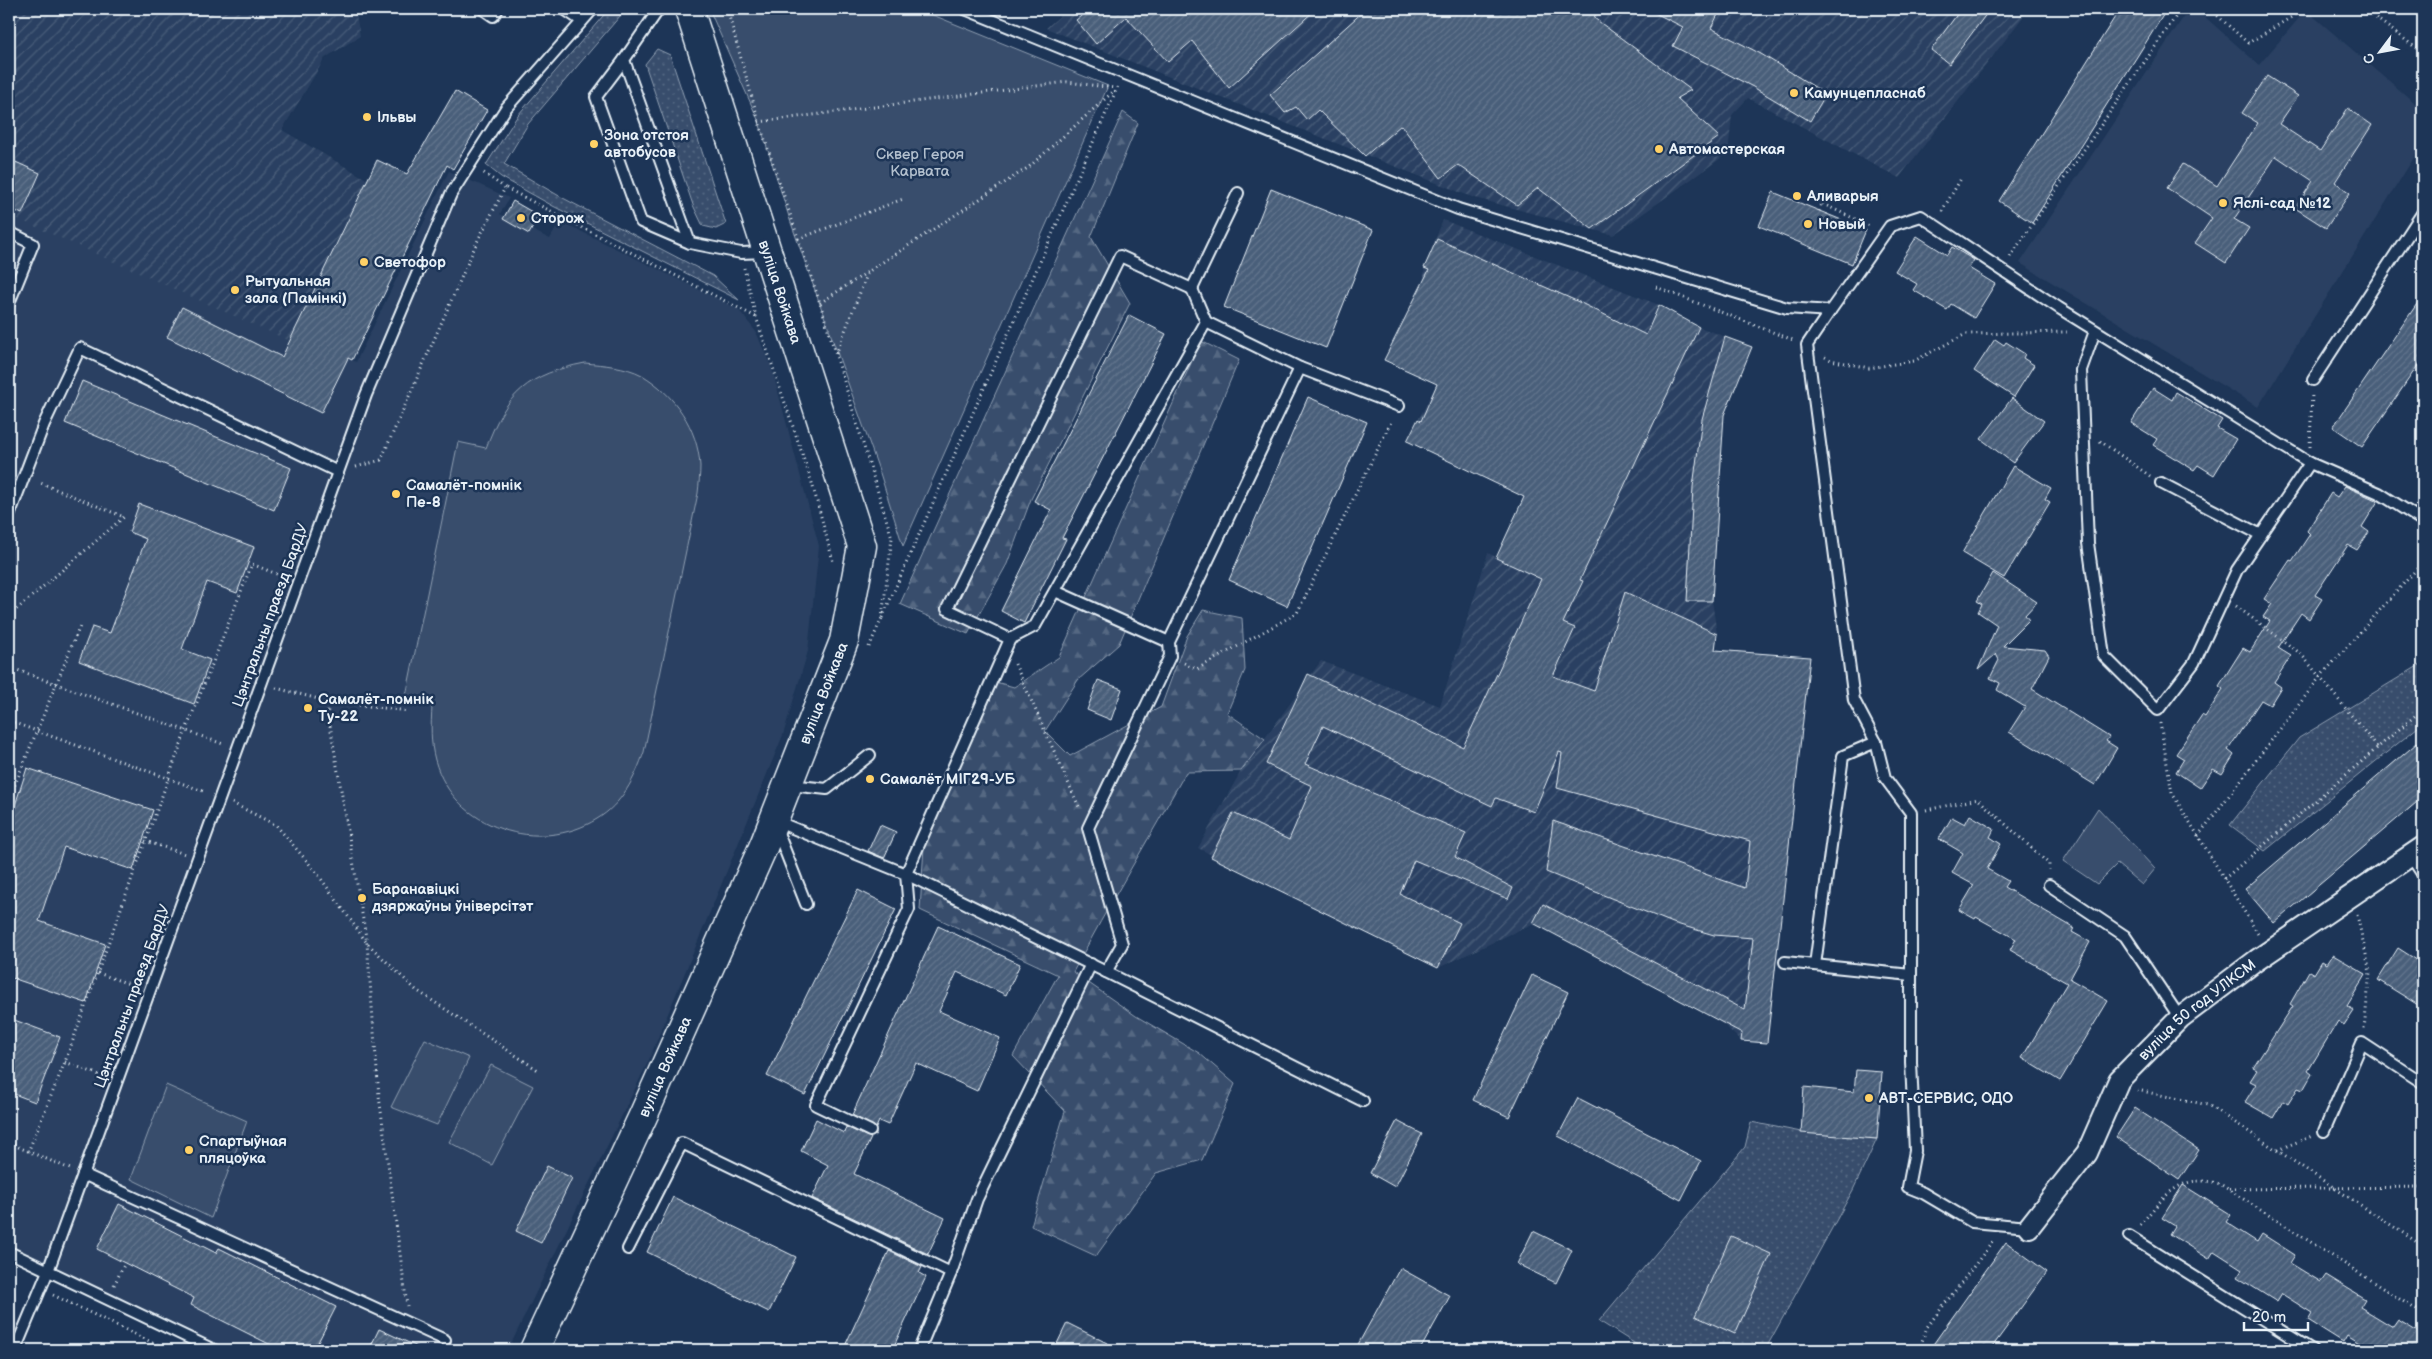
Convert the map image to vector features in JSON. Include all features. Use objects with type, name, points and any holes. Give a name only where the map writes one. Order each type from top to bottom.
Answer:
[{"type":"main road","name":"вуліца Войкава","points":[[534,1350],[643,1116],[773,820],[844,641],[862,546],[754,253],[690,9]]},
{"type":"street","name":"вуліца 50 год УЛКСМ","points":[[2028,1227],[2087,1153],[2119,1080],[2180,1018],[2269,952],[2417,851]]},
{"type":"lane","points":[[483,9],[493,16],[498,9]]},
{"type":"lane","points":[[564,9],[582,21]]},
{"type":"lane","name":"Цэнтральны праезд БарДУ","points":[[15,1350],[48,1271],[366,395],[451,194],[506,108],[593,9]]},
{"type":"lane","points":[[659,9],[596,97],[642,222],[690,243],[754,253]]},
{"type":"lane","points":[[965,9],[1458,209],[1787,308],[1830,312]]},
{"type":"lane","points":[[624,60],[690,243]]},
{"type":"lane","points":[[1192,289],[1238,193]]},
{"type":"lane","points":[[2313,380],[2423,212]]},
{"type":"lane","points":[[2028,1227],[1972,1222],[1923,1193],[1908,1187],[1915,1150],[1910,1062],[1910,813],[1885,778],[1876,742],[1854,700],[1807,345],[1890,226],[1921,216],[2096,331],[2310,463],[2379,493],[2423,521]]},
{"type":"lane","points":[[9,232],[33,244],[9,303]]},
{"type":"lane","points":[[1009,643],[946,609],[1120,256],[1192,289],[1206,322],[1300,368],[1399,406]]},
{"type":"lane","points":[[870,1131],[816,1105],[909,909],[906,874],[1009,643],[1035,626],[1206,322]]},
{"type":"lane","points":[[2096,331],[2081,370],[2088,543],[2104,656],[2158,710],[2194,663],[2237,570],[2310,463]]},
{"type":"lane","points":[[9,516],[44,424],[80,348],[338,472]]},
{"type":"lane","points":[[1106,972],[1122,944],[1088,828],[1170,656],[1168,642],[1300,368]]},
{"type":"lane","points":[[2161,483],[2261,535]]},
{"type":"lane","points":[[1055,591],[1168,642]]},
{"type":"lane","points":[[1815,965],[1843,756],[1876,742]]},
{"type":"lane","points":[[787,784],[827,789],[870,755]]},
{"type":"lane","points":[[773,820],[906,874],[1091,964],[1363,1101]]},
{"type":"lane","points":[[773,820],[806,904]]},
{"type":"lane","points":[[2417,851],[2423,875]]},
{"type":"lane","points":[[2049,885],[2125,936],[2180,1018]]},
{"type":"lane","points":[[1785,962],[1911,975]]},
{"type":"lane","points":[[919,1350],[951,1273],[977,1199],[1091,964]]},
{"type":"lane","points":[[2324,1131],[2362,1043],[2423,1083]]},
{"type":"lane","points":[[628,1249],[682,1143],[951,1273]]},
{"type":"lane","points":[[83,1174],[445,1340]]},
{"type":"lane","points":[[2129,1236],[2312,1350]]},
{"type":"lane","points":[[9,1252],[214,1350]]},
{"type":"path","points":[[2002,270],[2180,9]]},
{"type":"path","points":[[2210,9],[2248,42],[2304,9]]},
{"type":"path","points":[[2364,9],[2423,53]]},
{"type":"path","points":[[759,122],[1067,82],[1117,88],[1029,167],[820,302]]},
{"type":"path","points":[[470,164],[505,188],[756,317]]},
{"type":"path","points":[[1934,225],[1962,177]]},
{"type":"path","points":[[338,472],[381,460],[477,242],[505,188]]},
{"type":"path","points":[[798,239],[902,199]]},
{"type":"path","points":[[1819,211],[1821,203],[1884,235]]},
{"type":"path","points":[[754,253],[756,317],[812,483],[833,557],[833,566]]},
{"type":"path","points":[[836,355],[868,271]]},
{"type":"path","points":[[1807,345],[1831,360],[1869,368],[1914,361],[1966,334],[2096,331]]},
{"type":"path","points":[[2310,463],[2313,380]]},
{"type":"path","points":[[1170,656],[1197,669],[1296,613],[1399,406]]},
{"type":"path","points":[[2084,430],[2161,483]]},
{"type":"path","points":[[9,616],[124,517],[24,476]]},
{"type":"path","points":[[2198,836],[2320,677],[2423,562]]},
{"type":"path","points":[[28,1152],[65,1062],[186,730],[252,564],[298,583]]},
{"type":"path","points":[[2224,597],[2301,654],[2378,748]]},
{"type":"path","points":[[9,799],[80,626]]},
{"type":"path","points":[[1009,643],[1088,828]]},
{"type":"path","points":[[9,667],[237,750]]},
{"type":"path","points":[[261,684],[326,701],[408,712]]},
{"type":"path","points":[[326,701],[367,943],[379,1096],[410,1324]]},
{"type":"path","points":[[2158,710],[2172,793],[2269,952]]},
{"type":"path","points":[[2224,879],[2423,710]]},
{"type":"path","points":[[9,721],[220,797],[276,825],[317,873],[367,943],[416,990],[538,1070]]},
{"type":"path","points":[[1910,813],[1978,799],[2049,864],[2049,885]]},
{"type":"path","points":[[146,840],[198,859]]},
{"type":"path","points":[[2353,894],[2370,972],[2362,1043]]},
{"type":"path","points":[[98,973],[149,991]]},
{"type":"path","points":[[65,1062],[116,1081]]},
{"type":"path","points":[[2117,1085],[2208,1105],[2423,1246]]},
{"type":"path","points":[[2277,1150],[2324,1131]]},
{"type":"path","points":[[9,1143],[83,1174]]},
{"type":"path","points":[[2129,1236],[2172,1188],[2203,1179],[2228,1189],[2423,1314]]},
{"type":"path","points":[[2228,1189],[2423,1187]]},
{"type":"path","points":[[1919,1350],[1927,1327],[2005,1225]]},
{"type":"path","points":[[40,1289],[168,1350]]},
{"type":"shaded area","points":[[9,9],[355,9],[360,36],[325,58],[282,130],[368,180],[290,341],[9,215]]},
{"type":"shaded area","points":[[1068,9],[2029,9],[1899,178],[1748,98],[1732,115],[1728,153],[1613,235],[1472,197],[1046,28]]},
{"type":"shaded area","name":"Яслі-сад №12","points":[[2189,9],[2196,9],[2259,65],[2306,10],[2423,110],[2423,143],[2258,407],[2020,263]]},
{"type":"shaded area","name":"Баранавіцкі дзяржаўны ўніверсітэт","points":[[449,171],[509,198],[500,214],[550,239],[560,221],[738,309],[756,332],[772,369],[819,546],[808,651],[783,735],[648,1062],[508,1350],[205,1350],[9,1257],[9,203],[356,362]]},
{"type":"shaded area","points":[[1443,220],[1659,305],[1699,327],[1752,347],[1724,415],[1712,601],[1717,634],[1715,650],[1810,657],[1767,1043],[1741,1041],[1720,1021],[1534,923],[1438,968],[1198,848],[1241,771],[1321,661],[1440,706],[1488,553],[1496,557],[1524,497],[1407,441],[1437,384],[1384,360],[1424,282],[1424,268]]},
{"type":"green space","points":[[609,9],[626,9],[528,124],[504,164],[561,197],[713,276],[739,300],[553,206],[501,177],[486,165],[518,115]]},
{"type":"green space","name":"Сквер Героя Карвата","points":[[709,9],[918,9],[1108,86],[903,546],[880,473],[790,220],[759,122]]},
{"type":"green space","points":[[657,49],[670,55],[726,224],[716,229],[703,226],[693,205],[645,64]]},
{"type":"green space","points":[[1123,112],[1138,123],[1091,237],[1130,303],[1031,499],[1007,564],[968,634],[900,604]]},
{"type":"green space","points":[[1201,341],[1239,360],[1119,644],[1078,680],[1045,731],[1070,756],[1161,707],[1187,636],[1203,610],[1242,618],[1245,670],[1227,713],[1265,739],[1241,771],[1186,772],[1073,972],[1136,1016],[1199,1053],[1235,1084],[1202,1160],[1156,1173],[1096,1256],[1031,1226],[1065,1111],[1013,1056],[1058,975],[920,910],[925,831],[992,681],[1014,687],[1059,657]]},
{"type":"green space","points":[[585,363],[614,366],[642,375],[654,383],[674,402],[695,438],[700,466],[698,493],[644,752],[632,781],[614,806],[597,819],[574,830],[550,835],[525,834],[501,829],[479,818],[460,803],[445,784],[435,760],[431,727],[432,707],[405,701],[458,442],[486,448],[502,413],[522,389],[548,373]]},
{"type":"green space","points":[[2423,663],[2423,723],[2265,851],[2230,825],[2299,738]]},
{"type":"green space","points":[[2098,808],[2155,869],[2142,885],[2117,864],[2097,884],[2063,861]]},
{"type":"green space","points":[[425,1039],[469,1058],[437,1125],[391,1107]]},
{"type":"green space","points":[[491,1065],[533,1086],[492,1165],[449,1142]]},
{"type":"green space","name":"Спартыўная пляцоўка","points":[[166,1085],[247,1121],[211,1218],[131,1179]]},
{"type":"green space","points":[[1751,1122],[1801,1132],[1877,1139],[1853,1190],[1765,1350],[1645,1350],[1599,1321],[1745,1147]]},
{"type":"building","points":[[1090,9],[1316,9],[1229,88],[1192,41],[1168,62],[1126,17],[1096,44],[1076,20]]},
{"type":"building","points":[[1366,9],[1532,9],[1541,15],[1546,9],[1598,9],[1594,18],[1691,90],[1677,98],[1719,137],[1592,229],[1538,188],[1517,205],[1458,165],[1441,178],[1401,125],[1365,156],[1318,110],[1307,120],[1296,107],[1285,113],[1270,95]]},
{"type":"building","points":[[1647,9],[1721,9],[1711,28],[1761,54],[1826,94],[1810,121],[1753,87],[1673,46],[1683,27]]},
{"type":"building","points":[[1961,9],[1990,9],[1949,64],[1931,50]]},
{"type":"building","points":[[2120,9],[2167,9],[2032,223],[1999,201]]},
{"type":"building","name":"Яслі-сад №12","points":[[2267,76],[2298,96],[2279,124],[2320,151],[2348,108],[2372,125],[2335,182],[2350,193],[2326,228],[2295,208],[2313,181],[2276,156],[2234,219],[2249,228],[2226,263],[2195,243],[2212,218],[2167,188],[2183,164],[2217,186],[2258,123],[2242,113]]},
{"type":"building","points":[[455,91],[487,110],[453,169],[447,165],[352,360],[348,358],[321,413],[167,337],[182,307],[282,357],[377,160],[407,174]]},
{"type":"building","points":[[9,159],[40,173],[22,214],[9,208]]},
{"type":"building","points":[[1271,189],[1373,230],[1326,348],[1224,307]]},
{"type":"building","points":[[1773,192],[1866,230],[1852,264],[1759,226]]},
{"type":"building","name":"Сторож","points":[[513,201],[539,216],[529,234],[503,219]]},
{"type":"building","points":[[1917,236],[1947,255],[1952,247],[1974,260],[1969,268],[1995,284],[1974,318],[1951,304],[1947,310],[1913,290],[1917,284],[1895,271]]},
{"type":"building","points":[[1437,239],[1581,303],[1646,335],[1659,305],[1699,327],[1580,580],[1583,581],[1563,623],[1575,628],[1553,676],[1594,691],[1625,592],[1717,634],[1715,650],[1810,657],[1767,1043],[1741,1041],[1742,1033],[1533,923],[1543,904],[1745,1010],[1753,938],[1714,935],[1673,923],[1546,872],[1553,821],[1745,888],[1750,841],[1557,788],[1562,753],[1559,752],[1534,812],[1496,798],[1492,806],[1323,726],[1305,764],[1466,833],[1455,857],[1513,888],[1508,899],[1414,860],[1400,894],[1460,923],[1438,968],[1211,857],[1233,813],[1289,840],[1312,786],[1266,764],[1308,674],[1463,747],[1541,579],[1496,558],[1524,497],[1407,441],[1418,419],[1421,421],[1437,384],[1384,360],[1429,270],[1424,268]]},
{"type":"building","points":[[2423,295],[2423,358],[2362,447],[2333,427]]},
{"type":"building","points":[[1129,315],[1166,334],[1062,538],[1066,539],[1024,623],[1001,611],[1051,510],[1034,501]]},
{"type":"building","points":[[1725,337],[1752,347],[1724,415],[1712,601],[1687,601],[1693,487],[1702,419]]},
{"type":"building","points":[[1995,339],[2004,345],[2006,342],[2025,354],[2023,358],[2034,365],[2014,397],[1974,371]]},
{"type":"building","points":[[82,381],[291,468],[274,510],[65,423]]},
{"type":"building","points":[[2153,388],[2172,400],[2176,392],[2222,420],[2217,428],[2236,439],[2214,475],[2198,465],[2194,470],[2153,445],[2157,439],[2131,423]]},
{"type":"building","points":[[1308,397],[1367,422],[1287,606],[1229,580]]},
{"type":"building","points":[[2012,398],[2044,421],[2013,463],[1981,439]]},
{"type":"building","points":[[2013,466],[2051,488],[2045,499],[2050,502],[2004,578],[1962,553]]},
{"type":"building","points":[[2345,486],[2378,501],[2362,527],[2369,532],[2357,550],[2348,545],[2315,595],[2322,599],[2309,619],[2301,613],[2278,648],[2291,656],[2274,682],[2281,687],[2270,705],[2261,700],[2228,750],[2234,755],[2222,774],[2213,769],[2200,788],[2176,772],[2184,759],[2176,754],[2202,715],[2205,717],[2223,689],[2219,686],[2243,648],[2250,652],[2270,621],[2263,617],[2272,604],[2264,599],[2310,534],[2307,531],[2331,493],[2337,497]]},
{"type":"building","points":[[139,504],[254,547],[237,593],[207,582],[182,649],[210,660],[194,704],[79,661],[92,627],[110,633],[146,539],[129,532]]},
{"type":"building","points":[[1993,573],[2037,602],[2025,615],[2029,620],[2003,646],[2045,650],[2049,656],[2032,689],[2109,737],[2106,741],[2117,748],[2095,785],[2009,732],[2025,707],[1997,690],[2000,683],[1990,678],[1999,660],[1996,654],[1978,670],[1997,625],[1978,612],[1982,604],[1977,601]]},
{"type":"building","points":[[1098,680],[1122,689],[1111,720],[1087,710]]},
{"type":"building","points":[[2423,738],[2423,797],[2274,923],[2245,889]]},
{"type":"building","points":[[27,768],[153,810],[133,870],[64,847],[39,921],[105,944],[86,1003],[9,977],[9,824]]},
{"type":"building","points":[[1970,815],[1994,829],[1990,837],[2001,844],[1987,869],[2008,881],[2004,887],[2074,928],[2072,932],[2090,942],[2070,979],[2108,1001],[2060,1081],[2022,1058],[2067,983],[2010,950],[2016,939],[1959,910],[1974,885],[1952,873],[1963,853],[1939,839],[1952,817],[1965,824]]},
{"type":"building","points":[[880,825],[896,832],[884,858],[868,851]]},
{"type":"building","points":[[858,890],[896,909],[805,1095],[767,1076]]},
{"type":"building","points":[[938,926],[1020,964],[1006,995],[957,972],[939,1011],[1000,1038],[977,1091],[916,1063],[888,1125],[879,1121],[876,1128],[852,1115]]},
{"type":"building","points":[[2398,948],[2423,964],[2423,1008],[2378,980]]},
{"type":"building","points":[[2333,955],[2366,974],[2347,1006],[2354,1010],[2344,1025],[2338,1021],[2308,1071],[2312,1074],[2303,1090],[2298,1088],[2288,1104],[2283,1101],[2273,1118],[2245,1102],[2256,1084],[2250,1081],[2257,1070],[2253,1068],[2293,1006],[2290,1004],[2309,971],[2314,974],[2322,961],[2327,964]]},
{"type":"building","points":[[1532,975],[1568,992],[1509,1117],[1473,1100]]},
{"type":"building","points":[[9,1018],[60,1037],[35,1102],[9,1092]]},
{"type":"building","points":[[1856,1070],[1882,1072],[1877,1139],[1801,1133],[1804,1087],[1854,1092]]},
{"type":"building","points":[[1578,1098],[1701,1161],[1681,1200],[1558,1136]]},
{"type":"building","points":[[2135,1108],[2199,1150],[2179,1180],[2116,1137]]},
{"type":"building","points":[[816,1119],[844,1133],[846,1127],[871,1138],[854,1174],[945,1218],[928,1254],[812,1198],[828,1165],[801,1151]]},
{"type":"building","points":[[1397,1121],[1422,1134],[1395,1187],[1370,1173]]},
{"type":"building","points":[[547,1166],[572,1178],[541,1243],[516,1231]]},
{"type":"building","points":[[2183,1185],[2231,1215],[2226,1222],[2257,1242],[2262,1234],[2295,1255],[2290,1263],[2321,1282],[2326,1275],[2365,1299],[2360,1307],[2393,1327],[2398,1320],[2423,1335],[2423,1350],[2372,1350],[2347,1335],[2343,1342],[2308,1320],[2312,1313],[2282,1294],[2277,1302],[2237,1277],[2242,1269],[2214,1251],[2209,1259],[2170,1234],[2175,1226],[2162,1218]]},
{"type":"building","points":[[673,1197],[796,1257],[769,1312],[647,1252]]},
{"type":"building","points":[[119,1204],[216,1253],[219,1248],[336,1307],[314,1350],[281,1350],[191,1305],[194,1298],[97,1249]]},
{"type":"building","points":[[1533,1231],[1572,1250],[1556,1283],[1517,1264]]},
{"type":"building","points":[[1731,1236],[1771,1254],[1735,1334],[1695,1316]]},
{"type":"building","points":[[2006,1242],[2047,1272],[1990,1350],[1929,1350]]},
{"type":"building","points":[[889,1251],[922,1267],[919,1273],[926,1277],[892,1350],[843,1350]]},
{"type":"building","points":[[1400,1268],[1450,1296],[1420,1350],[1355,1350]]},
{"type":"building","points":[[1067,1323],[1121,1350],[1054,1350]]},
{"type":"building","points":[[379,1329],[424,1350],[369,1350]]},
{"type":"place","name":"Камунцепласнаб","points":[[1794,93]]},
{"type":"place","name":"Ільвы","points":[[367,117]]},
{"type":"place","name":"Зона отстоя автобусов","points":[[594,144]]},
{"type":"place","name":"Автомастерская","points":[[1659,149]]},
{"type":"place","name":"Аливарыя","points":[[1797,196]]},
{"type":"place","name":"Яслі-сад №12","points":[[2223,203]]},
{"type":"place","name":"Сторож","points":[[521,218]]},
{"type":"place","name":"Новый","points":[[1808,224]]},
{"type":"place","name":"Светофор","points":[[364,262]]},
{"type":"place","name":"Рытуальная зала (Памінкі)","points":[[235,290]]},
{"type":"place","name":"Самалёт-помнік Пе-8","points":[[396,494]]},
{"type":"place","name":"Самалёт-помнік Ту-22","points":[[308,708]]},
{"type":"place","name":"Самалёт МІГ29-УБ","points":[[870,779]]},
{"type":"place","name":"Баранавіцкі дзяржаўны ўніверсітэт","points":[[362,898]]},
{"type":"place","name":"АВТ-СЕРВИС, ОДО","points":[[1869,1098]]},
{"type":"place","name":"Спартыўная пляцоўка","points":[[189,1150]]}]
